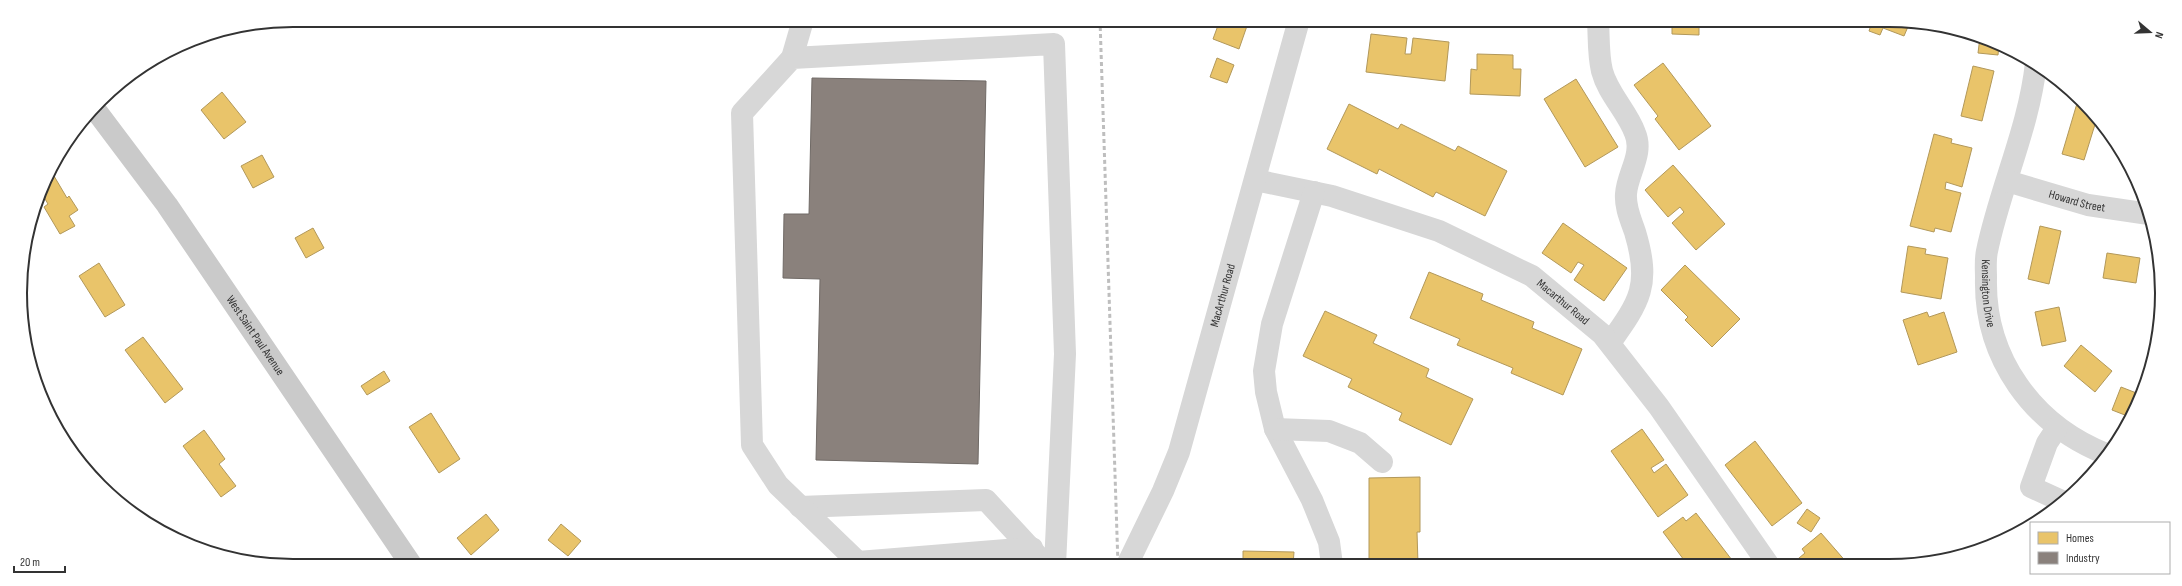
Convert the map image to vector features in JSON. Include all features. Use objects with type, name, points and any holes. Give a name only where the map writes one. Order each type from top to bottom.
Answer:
[{"type":"main road","name":"West Saint Paul Avenue","points":[[98,113],[167,206],[407,559]]},
{"type":"street","points":[[801,27],[792,58],[742,113],[752,445],[778,485],[854,559]]},
{"type":"street","name":"MacArthur Road","points":[[1130,559],[1160,498],[1179,452],[1297,27]]},
{"type":"street","points":[[1599,27],[1602,72],[1610,90],[1636,134],[1637,156],[1626,194],[1627,208],[1644,272],[1640,293],[1632,311],[1610,343]]},
{"type":"street","points":[[792,58],[1054,44],[1065,354],[1055,559]]},
{"type":"street","name":"Kensington Drive","points":[[2034,70],[2025,118],[1987,253],[1985,300],[1995,341],[2011,376],[2023,394],[2039,412],[2057,428],[2084,445],[2102,452]]},
{"type":"street","name":"Macarthur Road","points":[[1255,180],[1332,196],[1439,231],[1532,276],[1602,334],[1610,343],[1659,407],[1765,559]]},
{"type":"street","name":"Howard Street","points":[[2007,181],[2088,205],[2143,213]]},
{"type":"street","points":[[1314,192],[1272,324],[1265,365],[1266,392],[1275,429],[1312,500],[1329,542],[1331,559]]},
{"type":"street","points":[[2057,428],[2047,443],[2031,488],[2057,499]]},
{"type":"street","points":[[1275,429],[1328,431],[1360,443],[1382,462]]},
{"type":"street","points":[[800,507],[986,500],[1041,559]]},
{"type":"street","points":[[913,559],[1032,548]]},
{"type":"building: Homes","points":[[1217,27],[1247,27],[1239,49],[1213,39]]},
{"type":"building: Homes","points":[[1672,27],[1699,27],[1699,35],[1672,34]]},
{"type":"building: Homes","points":[[1870,27],[1907,28],[1904,36],[1883,28],[1880,35],[1869,31]]},
{"type":"building: Homes","points":[[1371,34],[1407,38],[1405,54],[1411,54],[1413,38],[1449,42],[1445,81],[1366,72]]},
{"type":"building: Homes","points":[[1979,43],[1998,50],[1998,55],[1978,53]]},
{"type":"building: Homes","points":[[1477,54],[1513,55],[1513,69],[1521,69],[1520,96],[1470,94],[1471,69],[1477,70]]},
{"type":"building: Homes","points":[[1217,58],[1234,65],[1227,83],[1210,77]]},
{"type":"building: Homes","points":[[1663,63],[1711,126],[1679,150],[1655,119],[1658,116],[1634,85]]},
{"type":"building: Homes","points":[[1973,66],[1994,71],[1982,121],[1961,116]]},
{"type":"building: Homes","points":[[1576,79],[1618,147],[1585,167],[1544,99]]},
{"type":"building: Homes","points":[[222,92],[246,122],[224,139],[201,110]]},
{"type":"building: Homes","points":[[1349,104],[1398,129],[1401,124],[1455,151],[1458,146],[1507,171],[1485,216],[1436,192],[1433,197],[1379,169],[1377,174],[1327,149]]},
{"type":"building: Homes","points":[[2077,105],[2095,125],[2084,160],[2062,154]]},
{"type":"building: Homes","points":[[1934,134],[1952,139],[1951,143],[1972,148],[1962,187],[1946,182],[1945,189],[1961,193],[1951,232],[1935,228],[1934,232],[1910,226]]},
{"type":"building: Homes","points":[[262,155],[274,177],[253,188],[241,166]]},
{"type":"building: Homes","points":[[1673,165],[1725,224],[1696,250],[1672,223],[1684,212],[1680,207],[1668,217],[1645,190]]},
{"type":"building: Homes","points":[[53,176],[67,198],[69,196],[78,210],[69,216],[75,226],[60,234],[44,207],[48,204],[44,198]]},
{"type":"building: Homes","points":[[1563,223],[1627,268],[1604,301],[1574,280],[1584,265],[1578,262],[1571,273],[1542,253]]},
{"type":"building: Homes","points":[[2040,226],[2061,231],[2049,284],[2028,279]]},
{"type":"building: Homes","points":[[313,228],[324,248],[306,258],[295,238]]},
{"type":"building: Homes","points":[[1908,246],[1926,249],[1925,254],[1948,258],[1941,299],[1901,292]]},
{"type":"building: Homes","points":[[2107,253],[2140,258],[2136,283],[2103,278]]},
{"type":"building: Homes","points":[[99,263],[125,305],[105,317],[79,276]]},
{"type":"building: Homes","points":[[1685,265],[1740,319],[1712,347],[1685,320],[1688,317],[1661,290]]},
{"type":"building: Homes","points":[[1429,272],[1483,294],[1481,300],[1534,322],[1532,328],[1582,349],[1563,395],[1511,373],[1513,368],[1457,345],[1460,339],[1410,318]]},
{"type":"building: Homes","points":[[2059,307],[2066,341],[2042,346],[2035,312]]},
{"type":"building: Homes","points":[[1325,311],[1377,335],[1373,343],[1429,369],[1426,377],[1473,399],[1451,445],[1399,420],[1402,413],[1348,387],[1352,379],[1303,356]]},
{"type":"building: Homes","points":[[1927,312],[1929,317],[1944,312],[1957,352],[1918,365],[1903,320]]},
{"type":"building: Homes","points":[[143,337],[183,389],[165,403],[125,350]]},
{"type":"building: Homes","points":[[2081,345],[2112,371],[2095,392],[2064,366]]},
{"type":"building: Homes","points":[[384,371],[390,381],[367,395],[361,386]]},
{"type":"building: Homes","points":[[2121,387],[2136,393],[2125,415],[2112,410]]},
{"type":"building: Homes","points":[[431,413],[460,459],[439,473],[409,427]]},
{"type":"building: Homes","points":[[1642,429],[1664,460],[1651,468],[1654,473],[1666,464],[1688,495],[1658,517],[1611,451]]},
{"type":"building: Homes","points":[[204,430],[225,459],[219,464],[236,486],[221,497],[183,446]]},
{"type":"building: Homes","points":[[1755,441],[1802,503],[1772,526],[1725,465]]},
{"type":"building: Homes","points":[[1420,477],[1420,532],[1417,532],[1418,559],[1369,559],[1369,478]]},
{"type":"building: Homes","points":[[1807,509],[1820,518],[1811,532],[1797,523]]},
{"type":"building: Homes","points":[[1696,513],[1731,559],[1683,559],[1663,532],[1683,517],[1686,521]]},
{"type":"building: Homes","points":[[486,514],[499,530],[471,555],[457,538]]},
{"type":"building: Homes","points":[[561,524],[581,541],[568,556],[548,540]]},
{"type":"building: Homes","points":[[1821,533],[1844,559],[1798,559],[1805,553],[1802,549]]},
{"type":"building: Homes","points":[[1243,551],[1294,552],[1293,559],[1243,559]]},
{"type":"building: Industry","points":[[812,78],[986,81],[978,464],[816,460],[820,279],[783,278],[784,214],[809,214]]},
{"type":"railway","points":[[1100,27],[1118,559]]}]
